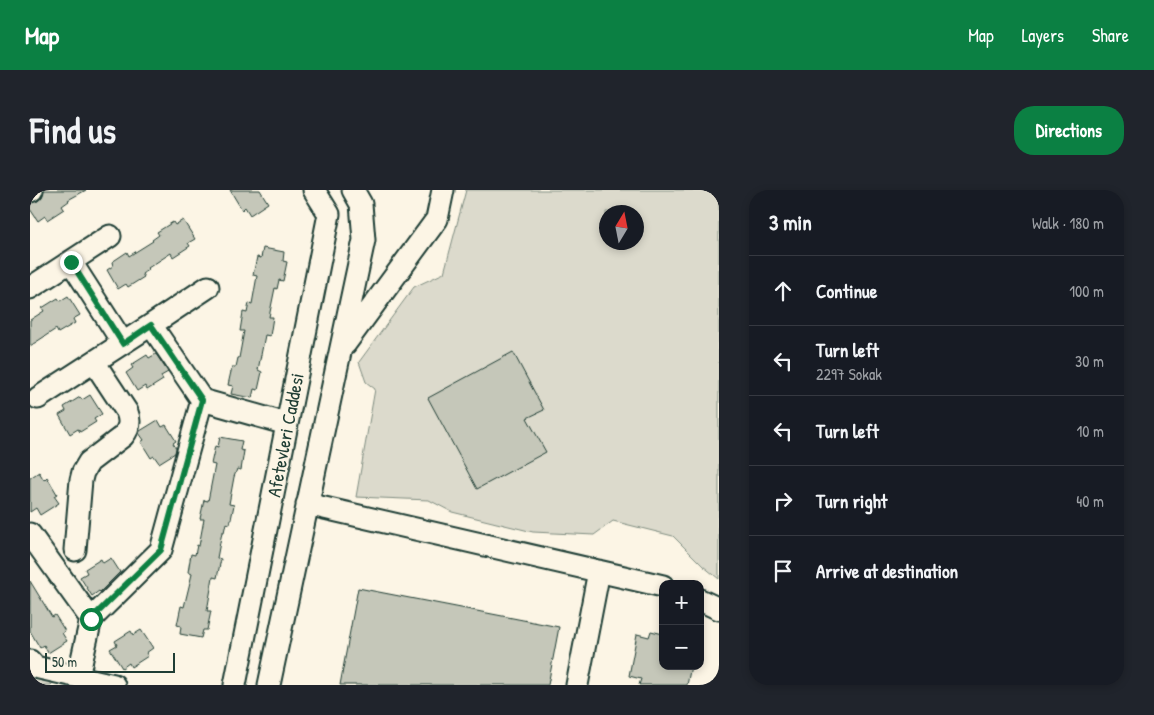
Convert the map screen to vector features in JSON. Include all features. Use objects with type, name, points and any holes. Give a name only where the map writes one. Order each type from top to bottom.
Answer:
[{"type":"street","name":"Afetevleri Caddesi","points":[[235,685],[329,214],[314,190]]},
{"type":"street","name":"Afetevleri Caddesi","points":[[269,685],[364,240],[362,204],[353,190]]},
{"type":"street","points":[[340,352],[437,220],[443,190]]},
{"type":"street","points":[[30,288],[110,236]]},
{"type":"street","points":[[71,262],[123,344]]},
{"type":"street","points":[[38,398],[208,287]]},
{"type":"street","points":[[151,325],[202,400],[287,424]]},
{"type":"street","points":[[75,550],[83,472],[89,462],[127,432],[129,426],[127,412],[94,362]]},
{"type":"street","points":[[78,677],[91,619],[161,550],[202,400]]},
{"type":"street","points":[[307,504],[659,585]]},
{"type":"street","points":[[30,534],[91,619]]},
{"type":"street","points":[[578,685],[599,571]]},
{"type":"street","points":[[704,602],[719,609]]},
{"type":"street","points":[[30,661],[35,667],[114,685]]},
{"type":"shaded area","points":[[466,190],[719,190],[719,579],[673,536],[613,521],[594,535],[533,532],[452,512],[429,500],[356,497],[375,389],[366,382],[359,362],[414,287],[444,273]]},
{"type":"shaded area","points":[[30,669],[53,683],[51,685],[30,685]]},
{"type":"building","points":[[44,190],[86,190],[68,200],[62,206],[64,209],[47,220],[45,216],[38,221],[30,209],[30,203],[38,201],[42,197]]},
{"type":"building","points":[[230,190],[260,190],[268,203],[250,215],[245,207],[242,210]]},
{"type":"building","points":[[183,220],[195,239],[188,243],[190,246],[173,257],[171,253],[148,268],[142,274],[144,277],[128,287],[126,284],[118,289],[107,270],[113,266],[112,262],[127,252],[129,256],[153,241],[159,235],[157,232],[173,222],[175,225]]},
{"type":"building","points":[[263,248],[284,252],[283,261],[287,262],[283,281],[279,280],[277,289],[275,288],[269,317],[273,317],[270,336],[265,335],[258,370],[262,372],[258,390],[254,389],[252,398],[231,394],[233,386],[228,385],[232,367],[236,367],[239,358],[244,331],[240,331],[243,312],[247,313],[249,303],[252,304],[257,276],[253,275],[257,257],[261,258]]},
{"type":"building","points":[[68,296],[80,315],[73,319],[75,323],[58,333],[56,329],[30,346],[30,320],[44,311],[42,308],[58,298],[60,301]]},
{"type":"building","points":[[513,352],[544,410],[527,418],[546,452],[477,489],[428,398]]},
{"type":"building","points":[[156,354],[168,372],[161,376],[163,380],[147,390],[145,386],[137,391],[126,373],[133,368],[131,365],[147,355],[149,358]]},
{"type":"building","points":[[90,395],[102,414],[94,419],[96,422],[80,432],[78,429],[70,434],[59,415],[66,411],[64,407],[80,397],[82,400]]},
{"type":"building","points":[[158,420],[162,427],[166,425],[176,441],[173,443],[176,448],[175,453],[159,463],[154,456],[151,458],[141,442],[144,440],[139,433]]},
{"type":"building","points":[[220,437],[242,441],[240,450],[244,451],[241,470],[237,469],[234,477],[229,504],[234,505],[230,524],[226,523],[224,532],[222,532],[217,558],[221,559],[217,578],[213,577],[207,611],[211,611],[207,630],[203,630],[201,638],[180,634],[181,626],[177,625],[181,606],[184,607],[192,574],[188,572],[191,554],[195,555],[197,545],[199,546],[204,519],[200,519],[204,500],[208,501],[215,465],[211,464],[215,446],[218,447]]},
{"type":"building","points":[[39,472],[44,480],[47,477],[57,494],[54,496],[59,503],[40,515],[36,508],[30,512],[30,478]]},
{"type":"building","points":[[111,558],[120,572],[100,592],[92,596],[80,577],[87,573],[85,569],[101,559],[103,563]]},
{"type":"building","points":[[30,581],[52,617],[55,615],[65,631],[62,633],[67,641],[48,653],[44,645],[40,648],[30,631]]},
{"type":"building","points":[[358,588],[559,627],[548,685],[340,685]]},
{"type":"building","points":[[141,630],[153,648],[146,653],[148,656],[131,667],[129,663],[122,668],[110,649],[117,645],[115,641],[131,631],[133,635]]},
{"type":"building","points":[[651,631],[659,633],[659,670],[690,670],[687,685],[639,685],[641,679],[629,676],[637,634],[649,637]]},
{"type":"route","points":[[71,262],[123,344],[151,325],[202,400],[161,550],[91,619]]}]
